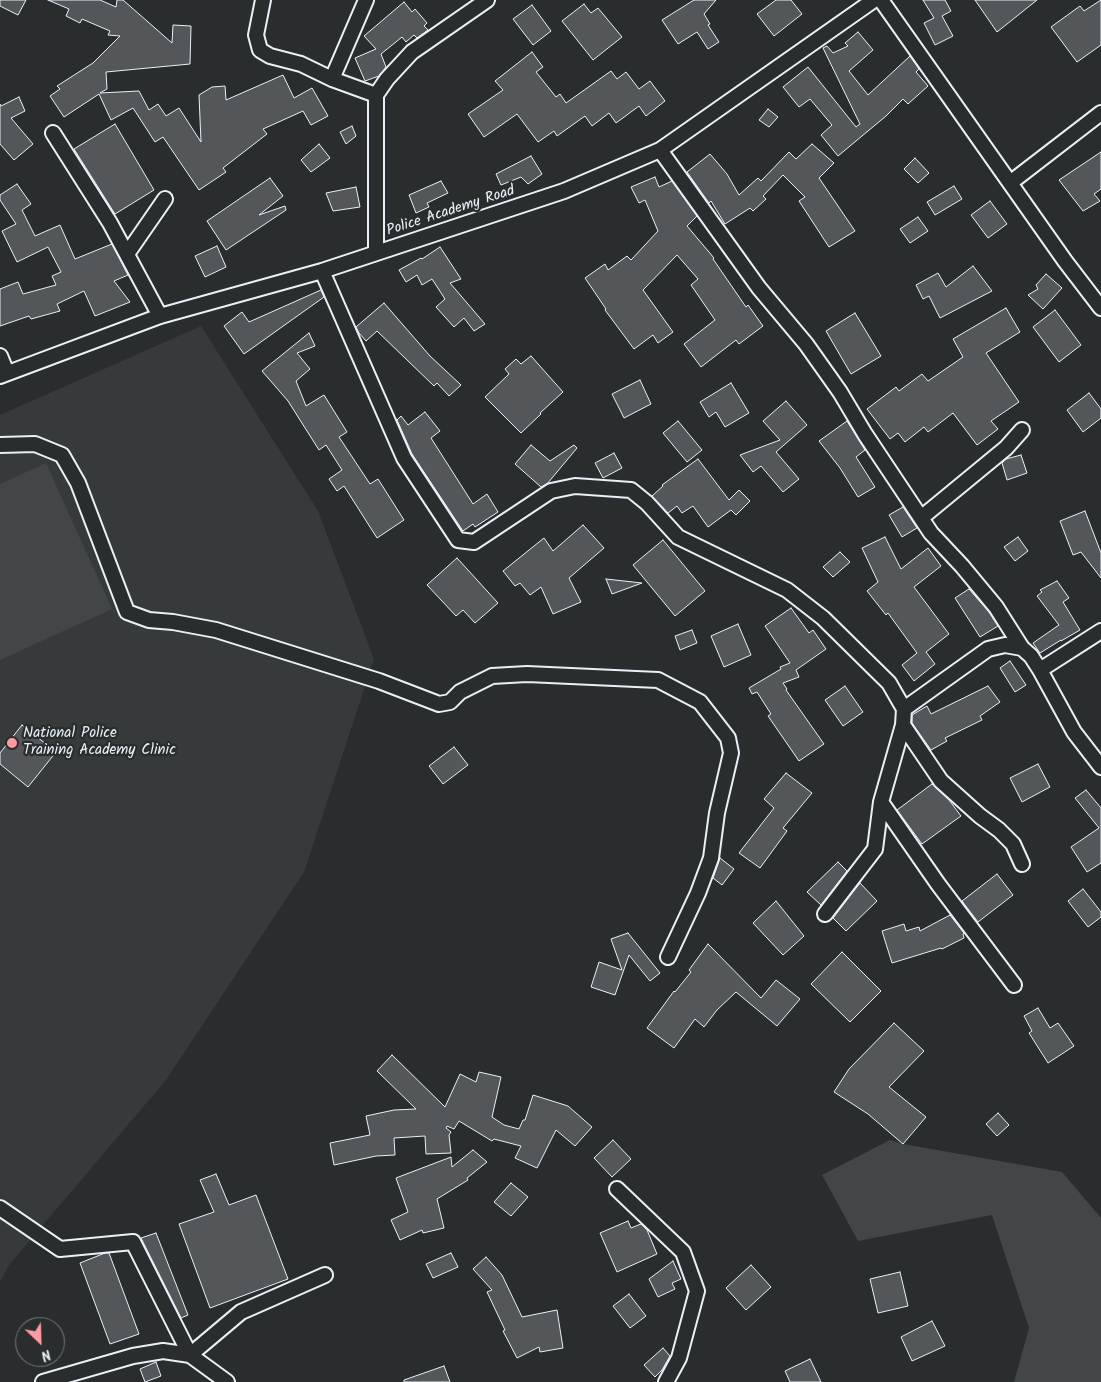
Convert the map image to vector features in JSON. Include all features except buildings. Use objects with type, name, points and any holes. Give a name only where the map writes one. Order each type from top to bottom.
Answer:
[{"type":"street","points":[[263,0],[256,35],[260,50],[270,56],[301,64],[332,79],[376,95]]},
{"type":"street","points":[[332,79],[366,0]]},
{"type":"street","points":[[376,253],[376,95],[387,79],[412,52],[487,0]]},
{"type":"street","name":"Police Academy Road","points":[[3,375],[160,316],[322,271],[564,191],[660,150],[874,0]]},
{"type":"street","points":[[881,0],[1101,308]]},
{"type":"street","points":[[1010,183],[1101,113]]},
{"type":"street","points":[[53,133],[110,223],[160,316]]},
{"type":"street","points":[[660,150],[759,288],[806,344],[840,392],[865,434],[931,534],[962,566],[996,607],[1022,648],[1031,656],[1040,670],[1074,732],[1101,767]]},
{"type":"street","points":[[127,254],[165,199]]},
{"type":"street","points":[[322,271],[404,458],[458,540],[474,542],[551,491],[575,486],[631,490],[647,503],[678,538],[787,590],[823,618],[889,683],[904,709],[903,725],[881,802],[875,849],[824,914]]},
{"type":"street","points":[[0,356],[3,375]]},
{"type":"street","points":[[921,518],[1006,448],[1022,430]]},
{"type":"street","points":[[0,445],[35,444],[62,455],[78,483],[127,612],[150,620],[216,630],[379,681],[438,704],[450,702],[460,692],[492,676],[527,674],[658,680],[700,702],[728,738],[730,753],[717,813],[711,858],[698,894],[668,957]]},
{"type":"street","points":[[1040,670],[1101,631]]},
{"type":"street","points":[[904,709],[988,649],[1005,645],[1022,648]]},
{"type":"street","points":[[903,725],[941,781],[1013,844],[1022,864]]},
{"type":"street","points":[[881,802],[938,884],[1014,985]]},
{"type":"street","points":[[617,1189],[683,1252],[697,1291],[679,1358],[666,1382]]},
{"type":"street","points":[[0,1208],[60,1249],[133,1242],[190,1355],[227,1382]]},
{"type":"street","points":[[43,1382],[133,1356],[163,1351],[190,1355],[241,1312],[325,1275]]},
{"type":"shaded area","points":[[201,326],[318,511],[374,659],[304,872],[166,1080],[9,1265],[0,1282],[0,415]]},
{"type":"shaded area","points":[[46,463],[112,609],[0,660],[0,484]]},
{"type":"shaded area","points":[[890,1140],[903,1144],[1062,1172],[1101,1218],[1101,1382],[1014,1382],[1029,1328],[992,1215],[858,1241],[822,1175]]},
{"type":"place","name":"National Police Training Academy Clinic","points":[[12,743]]}]
